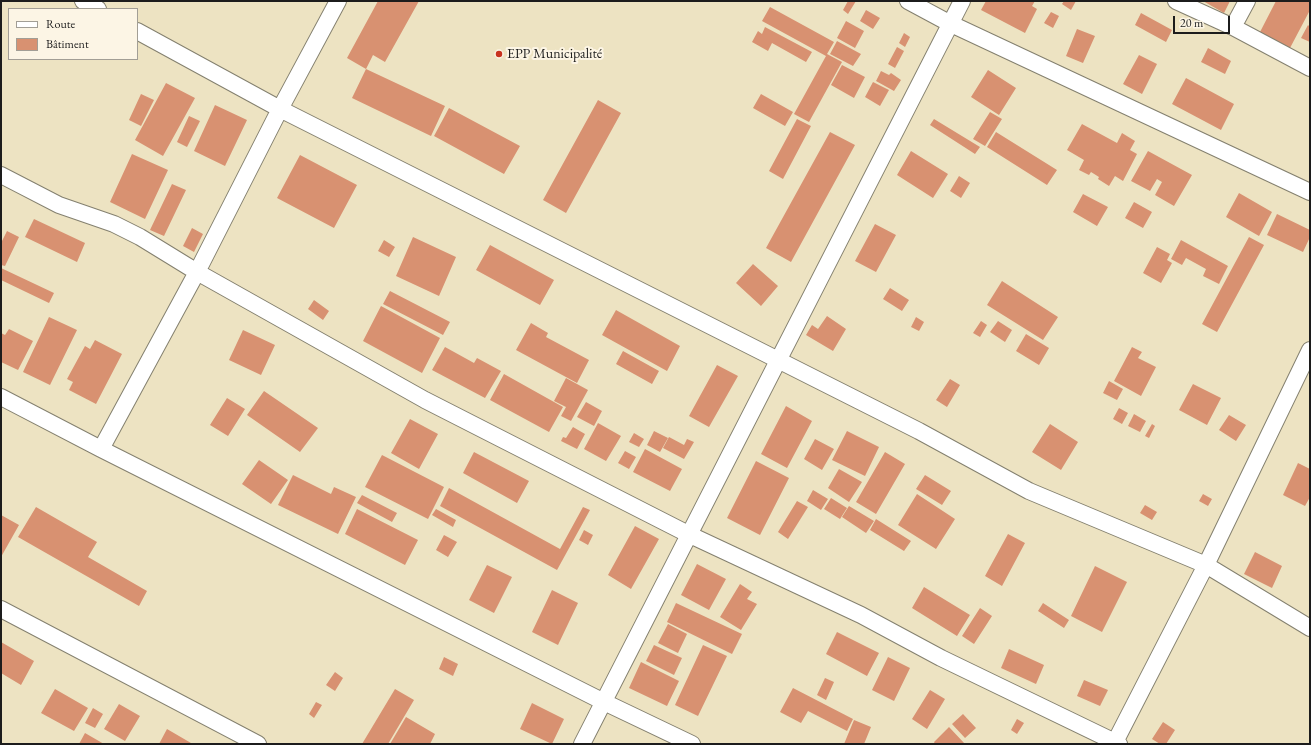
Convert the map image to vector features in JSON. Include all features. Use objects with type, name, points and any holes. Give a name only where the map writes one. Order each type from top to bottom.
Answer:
[{"type":"street","points":[[83,1],[96,8]]},
{"type":"street","points":[[101,448],[197,272],[280,109],[338,1]]},
{"type":"street","points":[[908,1],[949,23],[1310,192]]},
{"type":"street","points":[[582,744],[949,23],[962,1]]},
{"type":"street","points":[[1176,1],[1233,27],[1310,68]]},
{"type":"street","points":[[1233,27],[1247,1]]},
{"type":"street","points":[[138,32],[280,109],[919,431],[1029,490],[1206,565],[1310,628]]},
{"type":"street","points":[[1,175],[59,205],[114,224],[140,237],[197,272],[426,400],[688,534],[861,615],[941,658],[1116,743],[1206,565],[1310,350]]},
{"type":"street","points":[[1,397],[604,702],[692,744]]},
{"type":"street","points":[[1,609],[258,744]]},
{"type":"building","points":[[378,1],[419,1],[385,62],[373,55],[366,69],[347,58]]},
{"type":"building","points":[[848,1],[856,1],[848,14],[843,10]]},
{"type":"building","points":[[986,1],[1035,1],[1032,6],[1037,9],[1025,33],[981,10]]},
{"type":"building","points":[[1064,1],[1076,1],[1071,10],[1062,4]]},
{"type":"building","points":[[1203,1],[1230,1],[1224,13]]},
{"type":"building","points":[[1276,1],[1310,1],[1310,10],[1290,48],[1260,32]]},
{"type":"building","points":[[770,7],[834,42],[827,54],[842,62],[809,122],[794,114],[826,56],[762,21]]},
{"type":"building","points":[[866,10],[880,18],[873,29],[860,21]]},
{"type":"building","points":[[1051,12],[1059,16],[1053,28],[1044,23]]},
{"type":"building","points":[[1141,13],[1172,30],[1166,42],[1135,25]]},
{"type":"building","points":[[846,21],[864,31],[855,48],[837,38]]},
{"type":"building","points":[[1308,25],[1310,27],[1310,42],[1301,38]]},
{"type":"building","points":[[765,27],[812,52],[806,62],[772,43],[768,51],[752,42],[758,31],[762,34]]},
{"type":"building","points":[[1077,29],[1095,36],[1083,63],[1066,56]]},
{"type":"building","points":[[904,33],[910,37],[905,47],[899,43]]},
{"type":"building","points":[[837,41],[861,54],[853,66],[830,54]]},
{"type":"building","points":[[897,47],[904,51],[895,68],[888,64]]},
{"type":"building","points":[[1208,48],[1231,61],[1225,74],[1201,62]]},
{"type":"building","points":[[1139,55],[1157,64],[1142,94],[1123,84]]},
{"type":"building","points":[[842,65],[865,77],[854,98],[831,85]]},
{"type":"building","points":[[366,69],[445,106],[431,136],[352,98]]},
{"type":"building","points":[[988,70],[1016,88],[999,115],[971,97]]},
{"type":"building","points":[[881,71],[889,75],[891,73],[901,80],[894,91],[876,81]]},
{"type":"building","points":[[1186,78],[1234,104],[1221,130],[1172,104]]},
{"type":"building","points":[[873,82],[889,90],[880,106],[865,97]]},
{"type":"building","points":[[166,83],[195,98],[163,156],[135,140]]},
{"type":"building","points":[[141,94],[154,100],[141,126],[129,120]]},
{"type":"building","points":[[761,94],[793,112],[785,126],[753,108]]},
{"type":"building","points":[[598,100],[621,113],[566,213],[543,200]]},
{"type":"building","points":[[215,105],[247,120],[225,166],[194,151]]},
{"type":"building","points":[[449,108],[520,146],[504,174],[434,136]]},
{"type":"building","points":[[990,112],[1002,119],[985,146],[973,139]]},
{"type":"building","points":[[189,116],[200,121],[187,147],[177,142]]},
{"type":"building","points":[[797,119],[811,126],[783,179],[769,171]]},
{"type":"building","points":[[934,119],[980,147],[975,154],[930,125]]},
{"type":"building","points":[[1082,124],[1117,143],[1122,133],[1135,141],[1130,150],[1137,154],[1123,181],[1115,176],[1109,186],[1098,179],[1099,177],[1091,172],[1089,175],[1079,170],[1084,160],[1067,150]]},
{"type":"building","points":[[830,132],[855,145],[791,262],[766,248]]},
{"type":"building","points":[[996,132],[1057,170],[1047,185],[987,147]]},
{"type":"building","points":[[911,151],[948,174],[933,198],[897,175]]},
{"type":"building","points":[[1148,151],[1192,175],[1174,206],[1155,195],[1162,182],[1157,179],[1150,191],[1131,181]]},
{"type":"building","points":[[132,154],[168,170],[145,219],[110,202]]},
{"type":"building","points":[[300,155],[357,185],[334,228],[277,198]]},
{"type":"building","points":[[959,176],[970,183],[961,198],[950,191]]},
{"type":"building","points":[[172,184],[186,190],[164,236],[150,230]]},
{"type":"building","points":[[1239,193],[1272,212],[1259,236],[1226,217]]},
{"type":"building","points":[[1083,194],[1108,207],[1097,226],[1073,212]]},
{"type":"building","points":[[1134,202],[1152,212],[1143,228],[1125,218]]},
{"type":"building","points":[[1277,214],[1310,230],[1310,237],[1303,252],[1267,235]]},
{"type":"building","points":[[34,219],[85,243],[77,262],[25,237]]},
{"type":"building","points":[[875,224],[896,235],[876,272],[855,261]]},
{"type":"building","points":[[192,228],[203,234],[194,252],[183,246]]},
{"type":"building","points":[[7,231],[19,237],[5,266],[1,265],[1,243]]},
{"type":"building","points":[[413,237],[456,257],[439,296],[396,276]]},
{"type":"building","points":[[1249,237],[1264,245],[1217,332],[1202,324]]},
{"type":"building","points":[[384,240],[395,247],[389,257],[378,251]]},
{"type":"building","points":[[1181,240],[1228,266],[1219,284],[1203,276],[1206,269],[1186,258],[1182,265],[1171,259]]},
{"type":"building","points":[[490,245],[554,280],[540,305],[476,270]]},
{"type":"building","points":[[1157,247],[1170,254],[1167,260],[1172,263],[1161,283],[1143,273]]},
{"type":"building","points":[[753,264],[778,286],[761,306],[736,283]]},
{"type":"building","points":[[1,268],[54,293],[49,303],[1,280]]},
{"type":"building","points":[[1002,281],[1058,317],[1043,340],[987,305]]},
{"type":"building","points":[[890,288],[909,300],[902,311],[883,299]]},
{"type":"building","points":[[390,291],[450,322],[443,335],[383,304]]},
{"type":"building","points":[[314,300],[329,311],[323,320],[308,309]]},
{"type":"building","points":[[381,306],[440,338],[422,373],[363,341]]},
{"type":"building","points":[[616,310],[680,346],[667,371],[602,335]]},
{"type":"building","points":[[827,316],[846,329],[833,351],[806,335],[812,325],[818,329]]},
{"type":"building","points":[[49,317],[77,330],[50,385],[23,372]]},
{"type":"building","points":[[916,317],[924,322],[919,331],[911,327]]},
{"type":"building","points":[[981,321],[987,325],[980,337],[973,333]]},
{"type":"building","points":[[998,321],[1012,330],[1005,342],[990,332]]},
{"type":"building","points":[[531,323],[548,333],[546,337],[589,360],[577,383],[516,350]]},
{"type":"building","points":[[9,329],[33,341],[18,370],[1,362],[1,333],[5,335]]},
{"type":"building","points":[[243,330],[275,345],[261,375],[229,360]]},
{"type":"building","points":[[1026,334],[1049,348],[1039,365],[1016,351]]},
{"type":"building","points":[[95,340],[122,354],[96,404],[69,390],[73,382],[67,379],[85,346],[90,349]]},
{"type":"building","points":[[445,347],[474,363],[477,358],[501,371],[485,398],[432,370]]},
{"type":"building","points":[[1132,347],[1142,352],[1138,358],[1156,367],[1141,396],[1114,381]]},
{"type":"building","points":[[623,351],[659,371],[652,384],[616,364]]},
{"type":"building","points":[[717,365],[738,376],[709,427],[689,416]]},
{"type":"building","points":[[504,374],[563,407],[549,432],[490,400]]},
{"type":"building","points":[[566,378],[588,390],[571,421],[561,416],[566,407],[554,401]]},
{"type":"building","points":[[950,379],[960,385],[947,407],[936,400]]},
{"type":"building","points":[[1109,381],[1123,389],[1117,400],[1103,393]]},
{"type":"building","points":[[1193,384],[1221,398],[1207,425],[1179,410]]},
{"type":"building","points":[[264,391],[318,428],[300,452],[247,415]]},
{"type":"building","points":[[227,398],[245,409],[228,436],[210,425]]},
{"type":"building","points":[[586,402],[602,411],[594,426],[577,417]]},
{"type":"building","points":[[786,406],[812,421],[787,468],[761,454]]},
{"type":"building","points":[[1119,408],[1128,413],[1122,424],[1113,419]]},
{"type":"building","points":[[1134,414],[1146,421],[1140,432],[1128,426]]},
{"type":"building","points":[[1229,415],[1246,425],[1236,441],[1219,430]]},
{"type":"building","points":[[410,419],[438,434],[419,469],[391,453]]},
{"type":"building","points":[[598,423],[621,436],[606,461],[584,449]]},
{"type":"building","points":[[1050,424],[1078,442],[1061,470],[1032,452]]},
{"type":"building","points":[[1152,424],[1155,426],[1149,438],[1145,436]]},
{"type":"building","points":[[573,427],[585,434],[577,449],[561,441],[563,437],[566,438]]},
{"type":"building","points":[[654,431],[668,438],[660,452],[647,445]]},
{"type":"building","points":[[847,431],[879,447],[865,476],[832,460]]},
{"type":"building","points":[[634,433],[644,439],[639,447],[629,442]]},
{"type":"building","points":[[669,437],[684,445],[687,439],[694,442],[684,459],[663,448]]},
{"type":"building","points":[[815,439],[834,449],[822,470],[804,459]]},
{"type":"building","points":[[645,449],[682,469],[670,491],[633,472]]},
{"type":"building","points":[[625,451],[636,457],[629,469],[618,463]]},
{"type":"building","points":[[474,452],[529,481],[517,503],[463,473]]},
{"type":"building","points":[[885,452],[905,464],[876,514],[856,502]]},
{"type":"building","points":[[382,455],[444,487],[428,519],[365,487]]},
{"type":"building","points":[[259,460],[288,480],[271,504],[242,484]]},
{"type":"building","points":[[756,461],[789,478],[760,535],[727,518]]},
{"type":"building","points":[[1298,463],[1310,469],[1310,497],[1305,506],[1283,495]]},
{"type":"building","points":[[839,469],[862,482],[849,502],[828,488]]},
{"type":"building","points":[[293,475],[331,494],[334,487],[356,497],[338,534],[278,505]]},
{"type":"building","points":[[925,475],[951,491],[942,505],[916,489]]},
{"type":"building","points":[[449,488],[560,549],[583,507],[590,510],[557,570],[440,506]]},
{"type":"building","points":[[813,490],[828,499],[821,510],[807,501]]},
{"type":"building","points":[[917,494],[955,519],[936,549],[898,525]]},
{"type":"building","points":[[1203,494],[1212,499],[1208,506],[1199,501]]},
{"type":"building","points":[[362,495],[397,513],[392,522],[357,503]]},
{"type":"building","points":[[831,498],[847,508],[840,519],[824,509]]},
{"type":"building","points":[[797,501],[808,507],[788,539],[778,532]]},
{"type":"building","points":[[1145,505],[1157,512],[1152,520],[1140,513]]},
{"type":"building","points":[[849,506],[874,521],[866,533],[842,517]]},
{"type":"building","points":[[36,507],[97,542],[88,557],[147,591],[139,606],[18,537]]},
{"type":"building","points":[[357,509],[418,540],[405,565],[345,534]]},
{"type":"building","points":[[436,509],[456,520],[453,527],[432,515]]},
{"type":"building","points":[[1,515],[19,525],[1,557]]},
{"type":"building","points":[[876,519],[911,541],[904,551],[870,530]]},
{"type":"building","points":[[635,526],[659,539],[631,589],[608,575]]},
{"type":"building","points":[[584,530],[593,535],[588,545],[579,540]]},
{"type":"building","points":[[1008,534],[1025,543],[1002,586],[985,576]]},
{"type":"building","points":[[444,535],[457,542],[448,557],[436,550]]},
{"type":"building","points":[[1255,552],[1282,566],[1272,588],[1244,574]]},
{"type":"building","points":[[697,564],[726,579],[709,610],[681,595]]},
{"type":"building","points":[[487,565],[512,577],[494,613],[469,600]]},
{"type":"building","points":[[1095,566],[1127,582],[1102,632],[1071,616]]},
{"type":"building","points":[[740,584],[752,592],[747,599],[757,604],[741,630],[720,617]]},
{"type":"building","points":[[924,587],[970,615],[957,636],[912,608]]},
{"type":"building","points":[[552,590],[578,603],[558,645],[532,632]]},
{"type":"building","points":[[676,603],[742,634],[732,654],[667,622]]},
{"type":"building","points":[[1043,603],[1069,620],[1064,628],[1038,611]]},
{"type":"building","points":[[980,608],[992,616],[974,644],[962,636]]},
{"type":"building","points":[[668,624],[687,634],[678,653],[658,643]]},
{"type":"building","points":[[837,632],[879,653],[867,676],[826,654]]},
{"type":"building","points":[[1,642],[34,661],[21,685],[1,673]]},
{"type":"building","points":[[654,645],[682,658],[674,675],[646,661]]},
{"type":"building","points":[[703,645],[727,656],[698,716],[675,705]]},
{"type":"building","points":[[1009,649],[1044,665],[1036,684],[1001,668]]},
{"type":"building","points":[[444,657],[458,664],[453,676],[439,669]]},
{"type":"building","points":[[888,657],[910,668],[894,701],[872,690]]},
{"type":"building","points":[[641,662],[679,681],[667,706],[629,688]]},
{"type":"building","points":[[335,672],[343,678],[335,691],[326,685]]},
{"type":"building","points":[[825,678],[834,682],[826,700],[817,695]]},
{"type":"building","points":[[1084,680],[1108,690],[1100,706],[1077,696]]},
{"type":"building","points":[[793,688],[853,719],[847,731],[808,711],[801,723],[780,712]]},
{"type":"building","points":[[55,689],[88,708],[74,731],[41,713]]},
{"type":"building","points":[[395,689],[414,700],[388,744],[362,744]]},
{"type":"building","points":[[930,690],[945,699],[927,729],[912,719]]},
{"type":"building","points":[[316,702],[322,705],[314,718],[309,714]]},
{"type":"building","points":[[532,703],[564,719],[552,744],[520,729]]},
{"type":"building","points":[[119,704],[140,716],[125,741],[104,729]]},
{"type":"building","points":[[93,708],[103,714],[95,728],[85,723]]},
{"type":"building","points":[[963,714],[976,728],[965,738],[952,724]]},
{"type":"building","points":[[406,717],[435,734],[430,744],[390,744]]},
{"type":"building","points":[[1017,719],[1024,723],[1017,734],[1011,730]]},
{"type":"building","points":[[854,720],[871,727],[864,744],[844,744]]},
{"type":"building","points":[[1163,722],[1175,730],[1166,744],[1160,744],[1152,739]]},
{"type":"building","points":[[949,727],[965,744],[935,744],[934,742]]},
{"type":"building","points":[[167,729],[191,743],[159,744]]},
{"type":"building","points":[[85,733],[104,744],[79,744]]},
{"type":"place","name":"EPP Municipalité","points":[[499,54]]}]
